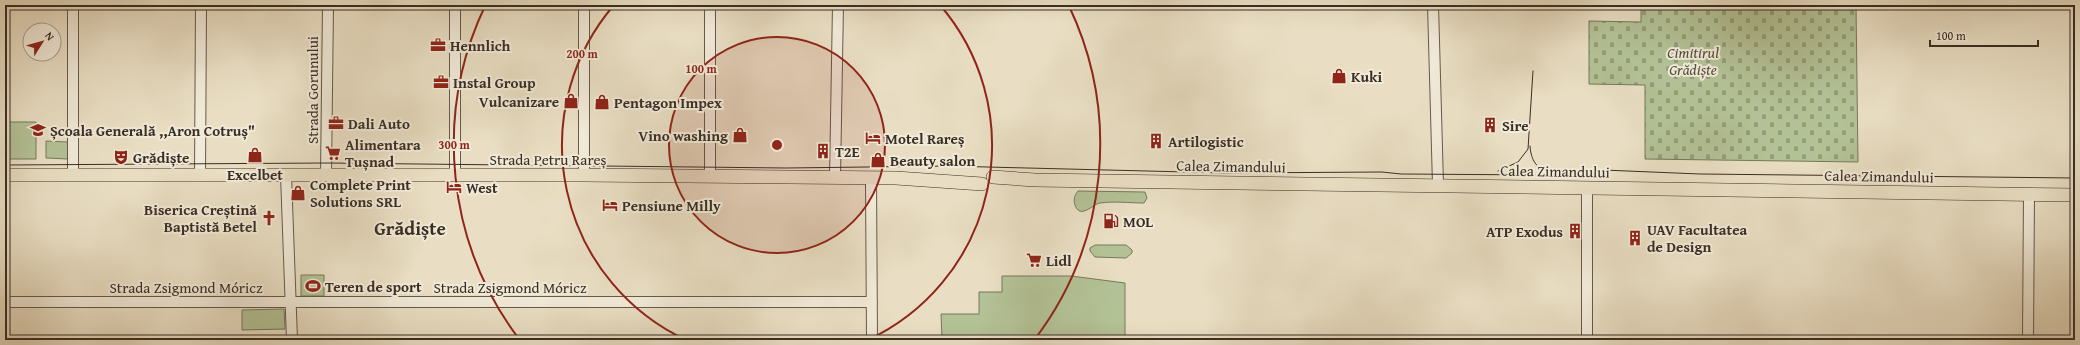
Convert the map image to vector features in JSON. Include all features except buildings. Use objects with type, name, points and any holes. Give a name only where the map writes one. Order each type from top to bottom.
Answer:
[{"type":"main road","name":"Strada Petru Rareș","points":[[5,175],[584,175],[922,179]]},
{"type":"main road","name":"Calea Zimandului","points":[[922,179],[988,181],[1035,180],[1587,187],[2075,195]]},
{"type":"street","points":[[73,5],[74,175]]},
{"type":"street","points":[[200,176],[201,5]]},
{"type":"street","name":"Strada Gorunului","points":[[326,175],[328,5]]},
{"type":"street","points":[[455,175],[456,5]]},
{"type":"street","points":[[584,5],[584,175]]},
{"type":"street","points":[[710,5],[710,177]]},
{"type":"street","points":[[835,177],[838,5]]},
{"type":"street","points":[[1433,5],[1438,185]]},
{"type":"street","points":[[286,175],[292,340]]},
{"type":"street","points":[[871,178],[872,340]]},
{"type":"street","points":[[1587,187],[1587,340]]},
{"type":"street","points":[[2028,340],[2029,194]]},
{"type":"street","name":"Strada Zsigmond Móricz","points":[[5,302],[872,302]]},
{"type":"green space","name":"Cimitirul Grădiște","points":[[1641,5],[1856,5],[1858,162],[1645,159],[1645,85],[1589,84],[1589,21],[1641,22]]},
{"type":"green space","points":[[9,122],[36,122],[36,159],[9,159]]},
{"type":"green space","points":[[46,141],[68,142],[68,159],[46,158]]},
{"type":"green space","points":[[1078,191],[1145,192],[1147,198],[1144,203],[1100,203],[1087,210],[1080,211],[1077,209],[1074,201]]},
{"type":"green space","points":[[1095,245],[1126,245],[1132,250],[1132,253],[1126,258],[1095,257],[1090,251],[1090,248]]},
{"type":"green space","name":"Teren de sport","points":[[301,275],[324,275],[324,296],[301,296]]},
{"type":"green space","points":[[1002,276],[1071,276],[1125,283],[1125,340],[942,340],[941,314],[979,314],[979,292],[1002,292]]},
{"type":"green space","points":[[284,309],[285,329],[242,330],[242,310]]},
{"type":"tram line","points":[[1498,171],[1518,162],[1528,149],[1533,71]]},
{"type":"tram line","points":[[1530,146],[1535,163],[1542,169],[1551,173]]},
{"type":"tram line","points":[[5,165],[327,163],[786,168],[947,166],[1227,173],[1382,172],[1401,174],[1544,175],[1603,170],[1700,174],[2075,178]]},
{"type":"place","name":"Hennlich","points":[[438,45]]},
{"type":"place","name":"Kuki","points":[[1339,76]]},
{"type":"place","name":"Instal Group","points":[[441,82]]},
{"type":"place","name":"Vulcanizare","points":[[571,101]]},
{"type":"place","name":"Pentagon Impex","points":[[602,102]]},
{"type":"place","name":"Dali Auto","points":[[336,123]]},
{"type":"place","name":"Sire","points":[[1490,125]]},
{"type":"place","name":"Școala Generală ,,Aron Cotruș\"","points":[[38,130]]},
{"type":"place","name":"Vino washing","points":[[740,135]]},
{"type":"place","name":"Motel Rareș","points":[[873,138]]},
{"type":"place","name":"Artilogistic","points":[[1156,141]]},
{"type":"place","name":"T2E","points":[[823,151]]},
{"type":"place","name":"Alimentara Tușnad","points":[[333,153]]},
{"type":"place","name":"Excelbet","points":[[255,155]]},
{"type":"place","name":"Grădiște","points":[[121,157]]},
{"type":"place","name":"Beauty salon","points":[[878,160]]},
{"type":"place","name":"West","points":[[454,187]]},
{"type":"place","name":"Complete Print Solutions SRL","points":[[298,193]]},
{"type":"place","name":"Pensiune Milly","points":[[610,205]]},
{"type":"place","name":"Biserica Creștină Baptistă Betel","points":[[269,218]]},
{"type":"place","name":"MOL","points":[[1111,221]]},
{"type":"place","name":"ATP Exodus","points":[[1575,231]]},
{"type":"place","name":"UAV Facultatea de Design","points":[[1635,238]]},
{"type":"place","name":"Lidl","points":[[1034,260]]},
{"type":"place","name":"Teren de sport","points":[[313,286]]},
{"type":"district","name":"Grădiște","points":[[410,228]]}]
